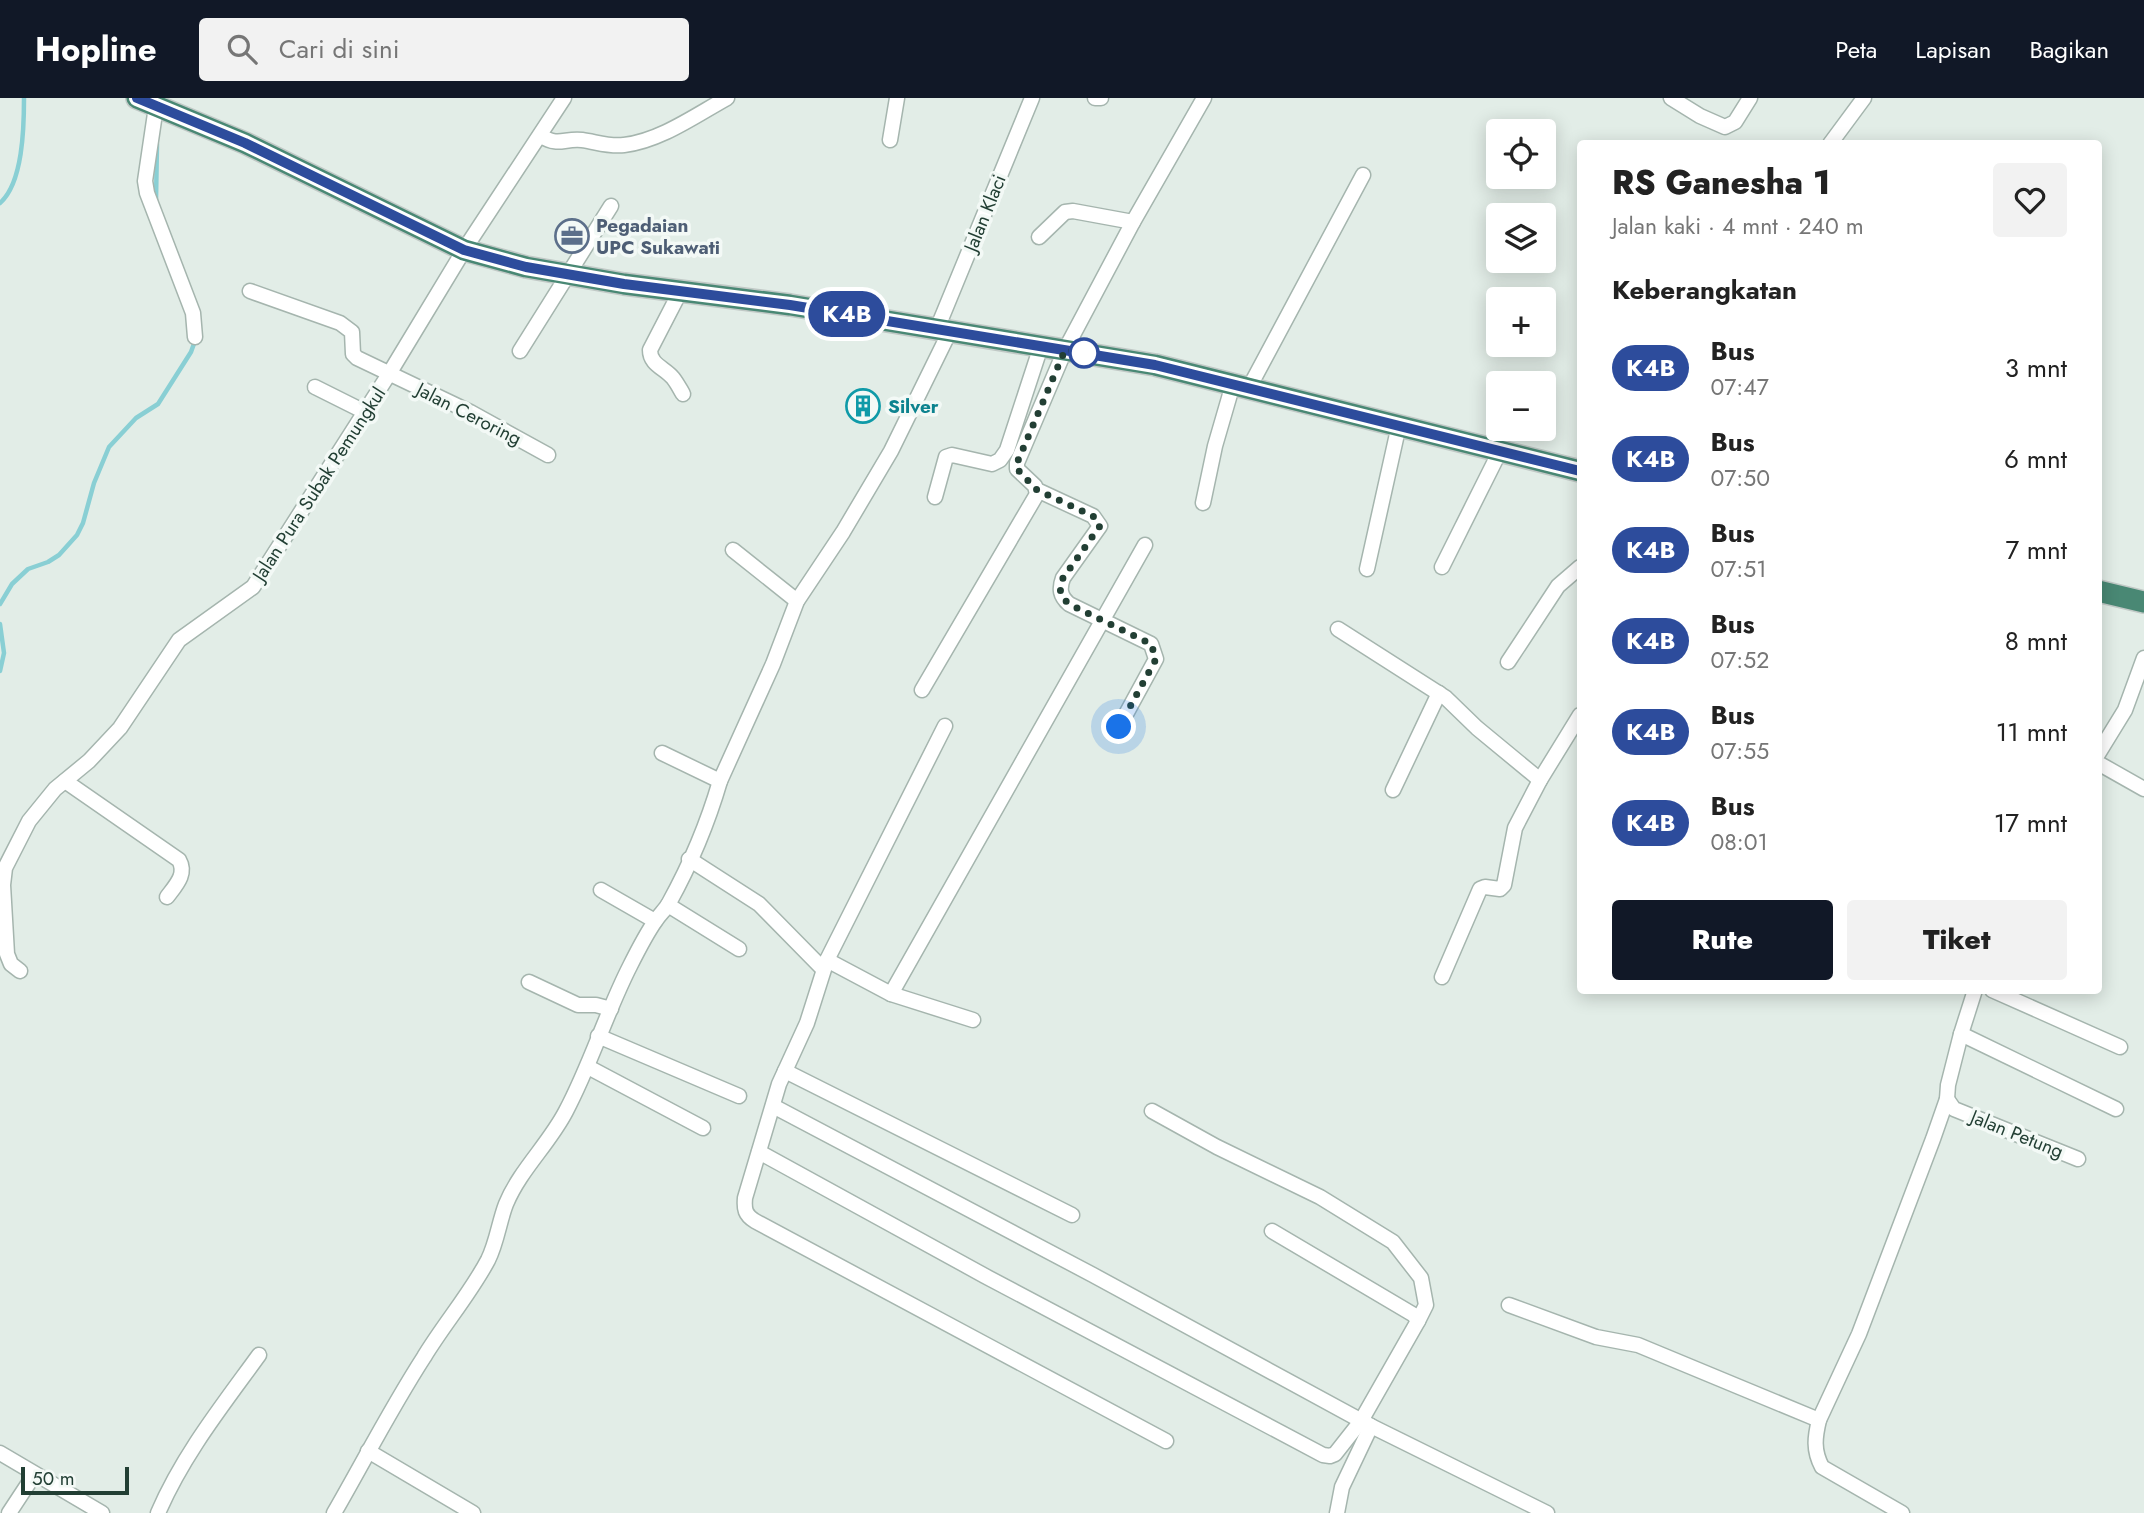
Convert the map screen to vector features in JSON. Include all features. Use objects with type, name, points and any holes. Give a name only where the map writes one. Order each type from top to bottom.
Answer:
[{"type":"highway","points":[[155,104],[245,143],[464,250],[526,267],[624,284],[681,290],[943,330],[1038,353],[1065,350],[1155,365],[1577,470]]},
{"type":"highway","points":[[2102,593],[2144,602]]},
{"type":"street","name":"Jalan Pura Subak Pemungkul","points":[[20,971],[11,964],[7,954],[3,885],[5,868],[29,821],[49,796],[89,761],[120,728],[177,642],[253,587],[389,374],[464,250],[564,98]]},
{"type":"street","points":[[541,136],[556,143],[581,140],[605,145],[625,145],[656,136],[727,98]]},
{"type":"street","points":[[890,140],[897,98]]},
{"type":"street","name":"Jalan Klaci","points":[[334,1513],[425,1354],[477,1278],[495,1243],[506,1204],[565,1112],[588,1067],[598,1036],[630,965],[655,921],[668,905],[714,803],[720,781],[774,664],[797,601],[843,532],[891,451],[943,330],[1032,98]]},
{"type":"street","points":[[1095,98],[1101,98]]},
{"type":"street","points":[[1119,727],[1156,659],[1156,653],[1151,644],[1069,604],[1060,593],[1063,578],[1098,531],[1099,523],[1093,516],[1037,490],[1019,472],[1017,463],[1065,350],[1203,98]]},
{"type":"street","points":[[1671,98],[1700,116],[1725,127],[1735,122],[1750,98]]},
{"type":"street","points":[[1833,140],[1864,98]]},
{"type":"street","points":[[155,104],[145,181],[147,193],[192,313],[195,337]]},
{"type":"street","points":[[1203,503],[1215,446],[1241,386],[1363,175]]},
{"type":"street","points":[[520,351],[611,206]]},
{"type":"street","points":[[1038,237],[1065,212],[1073,211],[1133,222]]},
{"type":"street","points":[[681,290],[650,355],[653,361],[675,379],[684,394]]},
{"type":"street","name":"Jalan Ceroring","points":[[250,291],[347,328],[352,332],[353,354],[470,412],[548,455]]},
{"type":"street","points":[[935,498],[946,457],[952,455],[992,464],[1003,456],[1038,353]]},
{"type":"street","points":[[315,387],[365,412]]},
{"type":"street","points":[[1367,569],[1399,425]]},
{"type":"street","points":[[1442,567],[1500,451]]},
{"type":"street","points":[[922,690],[1037,490]]},
{"type":"street","points":[[891,994],[1145,545]]},
{"type":"street","points":[[733,550],[797,601]]},
{"type":"street","points":[[1508,662],[1558,586],[1577,570]]},
{"type":"street","points":[[1338,629],[1439,694],[1540,779]]},
{"type":"street","points":[[2102,747],[2125,710],[2144,658]]},
{"type":"street","points":[[1393,790],[1439,694]]},
{"type":"street","points":[[1442,977],[1479,889],[1500,889],[1504,885],[1515,828],[1540,779],[1577,720]]},
{"type":"street","points":[[945,726],[824,964],[817,997],[779,1084],[744,1198],[744,1210],[747,1217],[1166,1441]]},
{"type":"street","points":[[662,753],[720,781]]},
{"type":"street","points":[[2102,765],[2144,789]]},
{"type":"street","points":[[65,781],[179,860],[183,867],[182,875],[167,897]]},
{"type":"street","points":[[689,859],[759,904],[824,964],[891,994],[973,1020]]},
{"type":"street","points":[[601,890],[655,921]]},
{"type":"street","points":[[668,905],[739,949]]},
{"type":"street","points":[[528,982],[573,1003],[611,1009]]},
{"type":"street","name":"Jalan Petung","points":[[1974,994],[1948,1085],[1947,1099],[1954,1109],[2078,1159]]},
{"type":"street","points":[[2001,994],[2120,1047]]},
{"type":"street","points":[[1961,1034],[2116,1109]]},
{"type":"street","points":[[598,1036],[739,1096]]},
{"type":"street","points":[[588,1067],[703,1128]]},
{"type":"street","points":[[785,1071],[1072,1215]]},
{"type":"street","points":[[1902,1513],[1822,1466],[1815,1454],[1815,1434],[1859,1334],[1947,1099]]},
{"type":"street","points":[[773,1106],[1366,1423],[1547,1513]]},
{"type":"street","points":[[1152,1111],[1217,1147],[1320,1197],[1393,1242],[1421,1278],[1426,1305],[1366,1423],[1342,1487],[1337,1513]]},
{"type":"street","points":[[759,1152],[985,1276],[1323,1455],[1335,1454],[1366,1423]]},
{"type":"street","points":[[1272,1231],[1414,1315],[1418,1321]]},
{"type":"street","points":[[1509,1305],[1596,1337],[1638,1345],[1819,1420]]},
{"type":"street","points":[[158,1513],[170,1486],[198,1440],[259,1355]]},
{"type":"street","points":[[368,1451],[472,1513]]},
{"type":"street","points":[[0,1453],[102,1513]]},
{"type":"street","points":[[9,1513],[34,1475]]},
{"type":"waterway","points":[[0,203],[8,194],[18,169],[24,98]]},
{"type":"waterway","points":[[156,201],[157,144]]},
{"type":"waterway","points":[[0,604],[12,584],[28,569],[59,555],[77,535],[109,447],[136,418],[158,404],[191,352],[196,338]]},
{"type":"waterway","points":[[0,624],[4,653],[0,671]]},
{"type":"bus line","name":"K4B","points":[[137,98],[245,143],[464,250],[526,267],[624,284],[790,305],[1155,365],[1577,470]]},
{"type":"place","name":"Pegadaian UPC Sukawati","points":[[572,236]]},
{"type":"place","name":"Silver","points":[[863,406]]},
{"type":"route","points":[[1084,353],[1065,350],[1017,463],[1017,469],[1037,490],[1093,516],[1099,523],[1098,531],[1063,578],[1060,593],[1064,600],[1154,647],[1156,659],[1119,727]]}]
